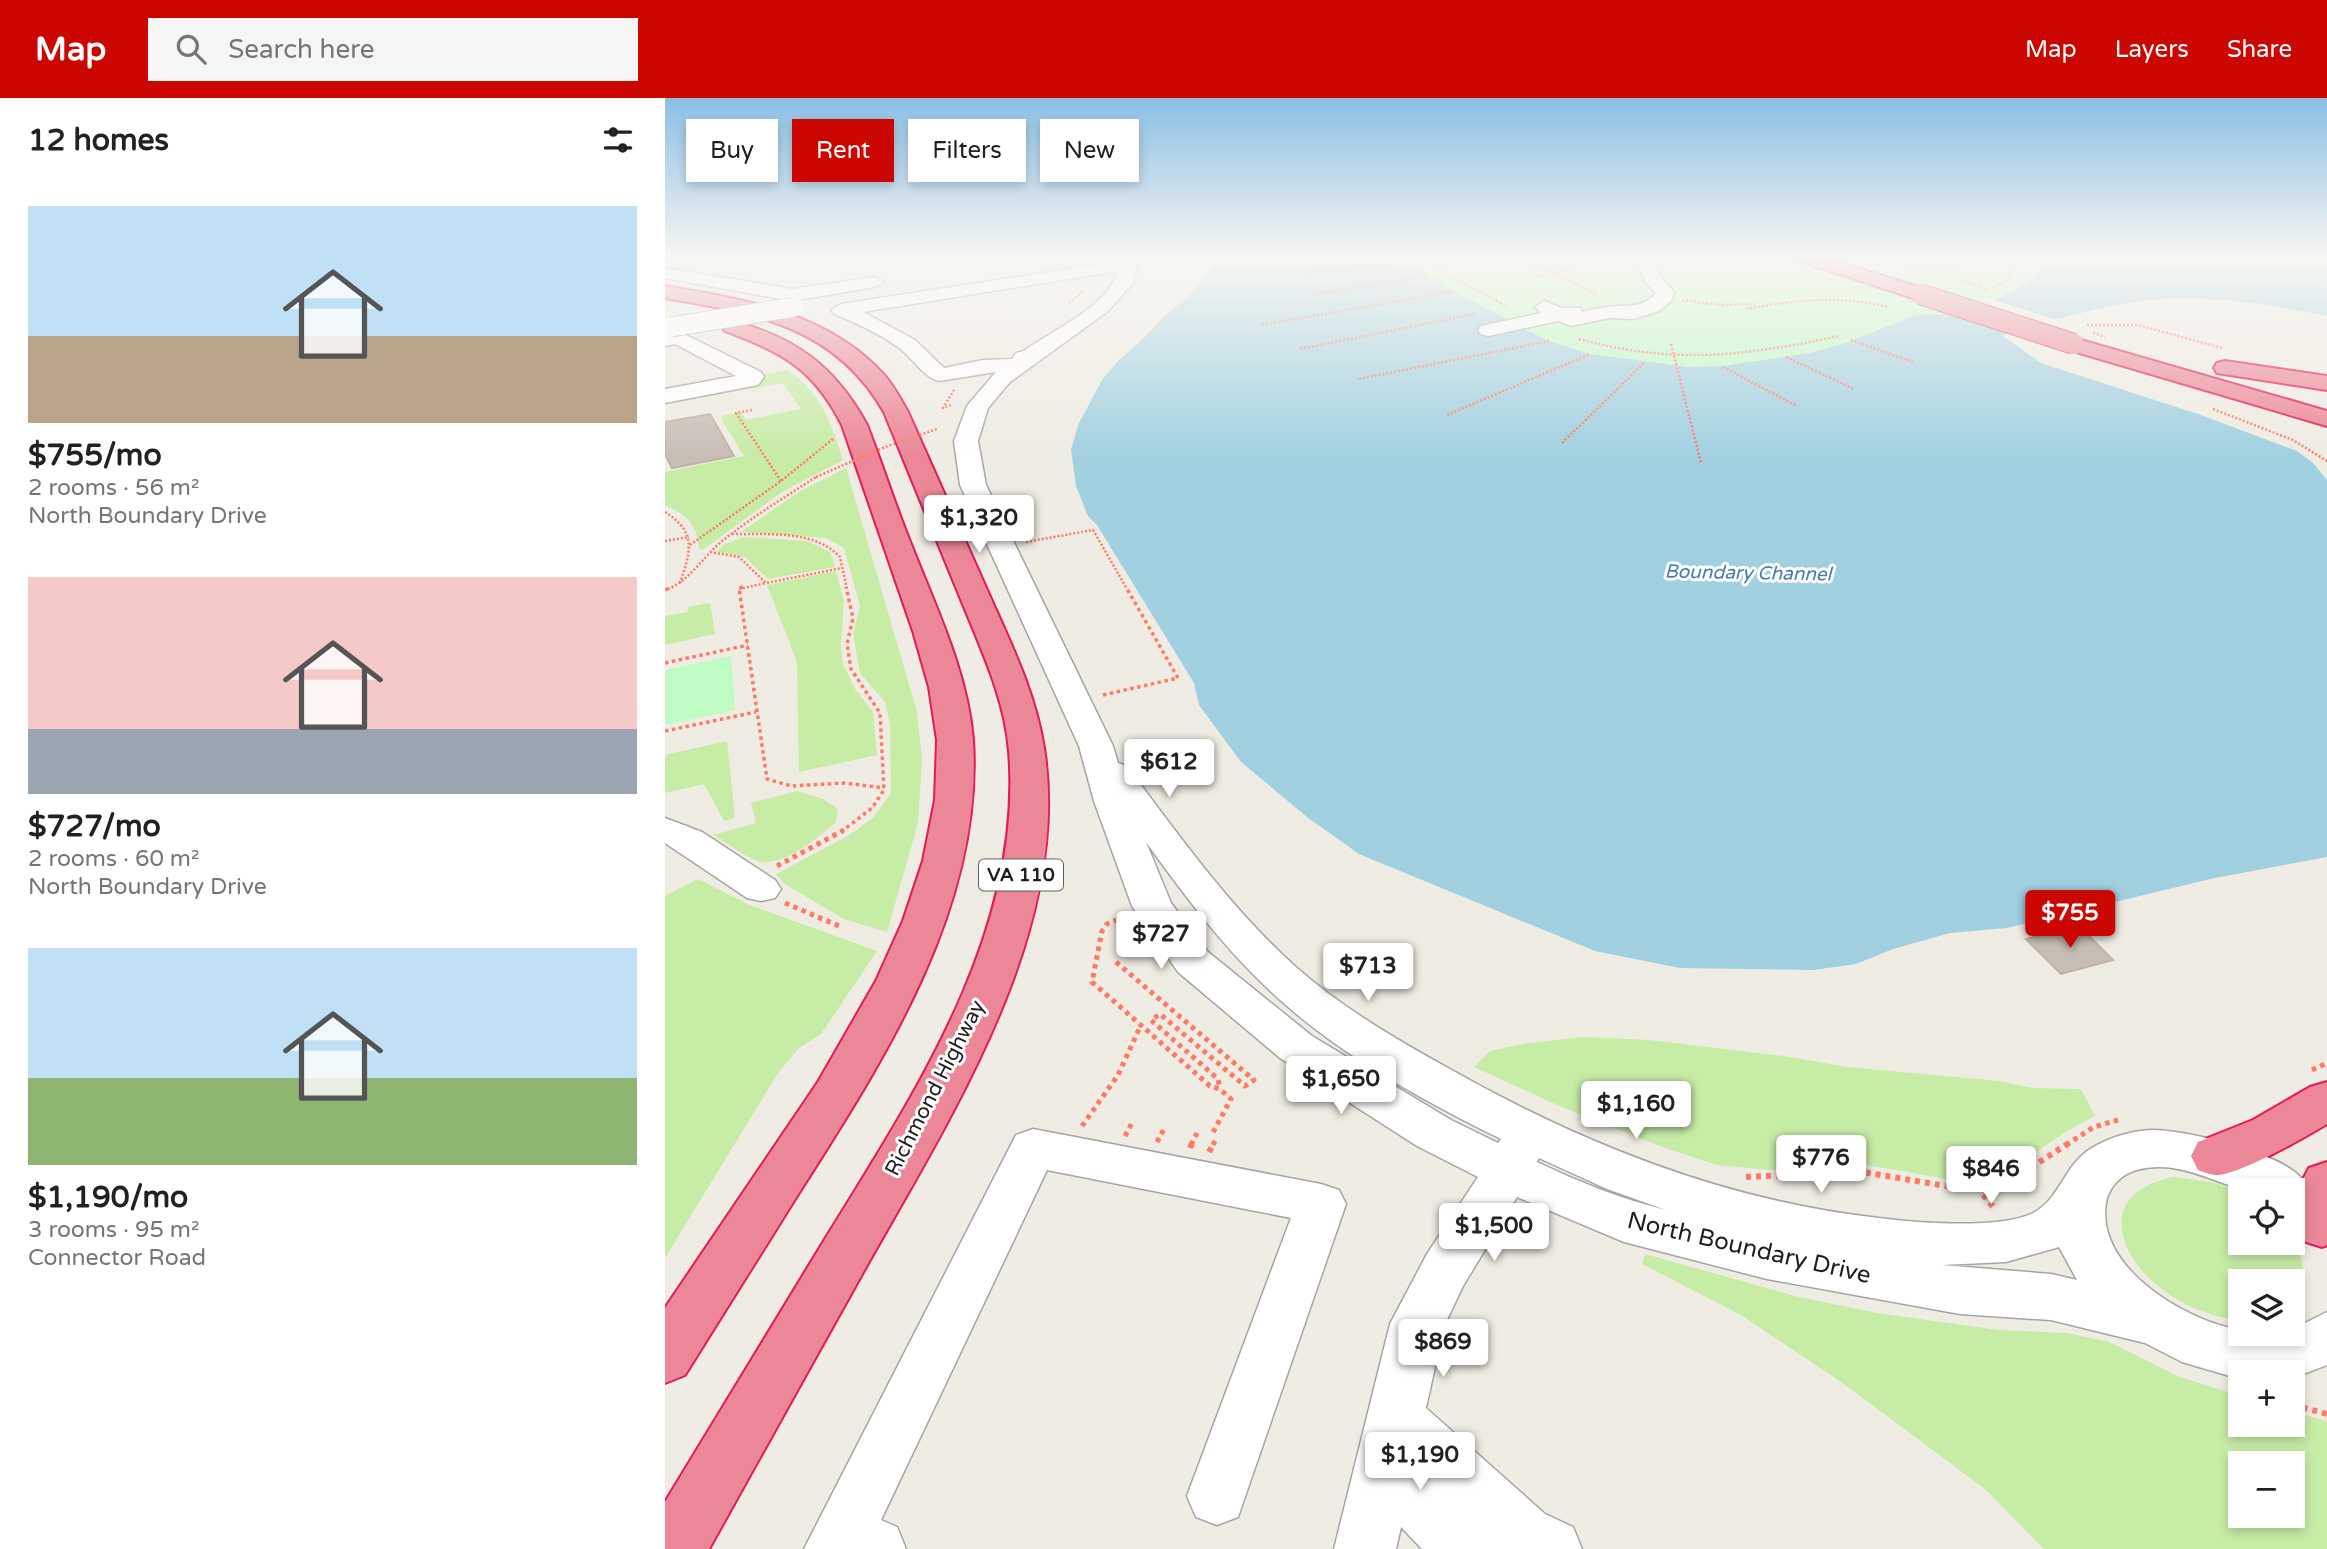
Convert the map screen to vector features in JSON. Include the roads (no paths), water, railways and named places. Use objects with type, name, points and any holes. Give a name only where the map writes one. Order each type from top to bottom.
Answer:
[{"type":"highway","points":[[665,1357],[808,1139],[885,1007],[918,934],[940,870],[951,812],[956,759],[951,713],[935,651],[860,438],[844,402],[824,375],[791,352],[751,334],[694,323]]},
{"type":"highway","name":"Richmond Highway","points":[[673,1549],[908,1146],[953,1062],[980,1003],[1004,939],[1019,885],[1031,802],[1027,748],[1012,687],[896,412],[881,383],[856,356],[815,331],[789,323]]},
{"type":"highway","points":[[2031,323],[2327,410]]},
{"type":"highway","points":[[2081,337],[2239,371],[2327,383]]},
{"type":"highway","points":[[2081,337],[2257,400],[2327,419]]},
{"type":"highway","points":[[2257,400],[2327,432]]},
{"type":"highway","points":[[2215,1156],[2271,1134],[2317,1086]]},
{"type":"street","points":[[665,396],[750,380],[753,377],[678,337],[672,323]]},
{"type":"street","points":[[871,323],[883,328],[930,361],[939,375],[983,366],[1019,365]]},
{"type":"street","name":"North Boundary Drive","points":[[1079,323],[1019,365],[991,390],[974,411],[965,438],[967,466],[1096,746],[1112,801],[1152,906],[1193,962],[1257,1017],[1342,1078],[1434,1133],[1648,1183],[1767,1220],[1875,1241],[1973,1244],[2018,1239],[2060,1222],[2103,1166],[2133,1152],[2172,1148],[2215,1156],[2263,1178]]},
{"type":"street","points":[[665,829],[689,840],[753,885]]},
{"type":"street","points":[[850,1546],[1033,1148],[1321,1205],[1217,1496]]},
{"type":"street","name":"North Boundary Drive","points":[[1518,1152],[1624,1221],[1767,1257],[1960,1291],[2051,1297],[2153,1321]]},
{"type":"street","points":[[1365,1549],[1409,1354],[1425,1306],[1518,1152]]},
{"type":"street","points":[[2084,1190],[2080,1206],[2080,1225],[2085,1244],[2111,1284],[2153,1321],[2182,1337],[2213,1349],[2243,1356],[2318,1351]]},
{"type":"street","points":[[1390,1444],[1436,1518],[1462,1549]]},
{"type":"street","points":[[1390,1444],[1523,1536],[1551,1549]]},
{"type":"water","name":"Boundary Channel","points":[[1158,323],[1514,323],[1549,341],[1590,354],[1688,367],[1723,366],[1810,353],[1843,344],[1897,323],[2039,323],[2003,336],[2041,363],[2201,415],[2297,451],[2313,463],[2327,480],[2327,857],[2210,879],[2007,928],[1950,933],[1893,949],[1856,964],[1813,970],[1680,968],[1595,951],[1359,854],[1307,817],[1241,762],[1199,705],[1194,683],[1097,525],[1088,516],[1076,486],[1071,449],[1079,423],[1102,380],[1118,361]]}]
